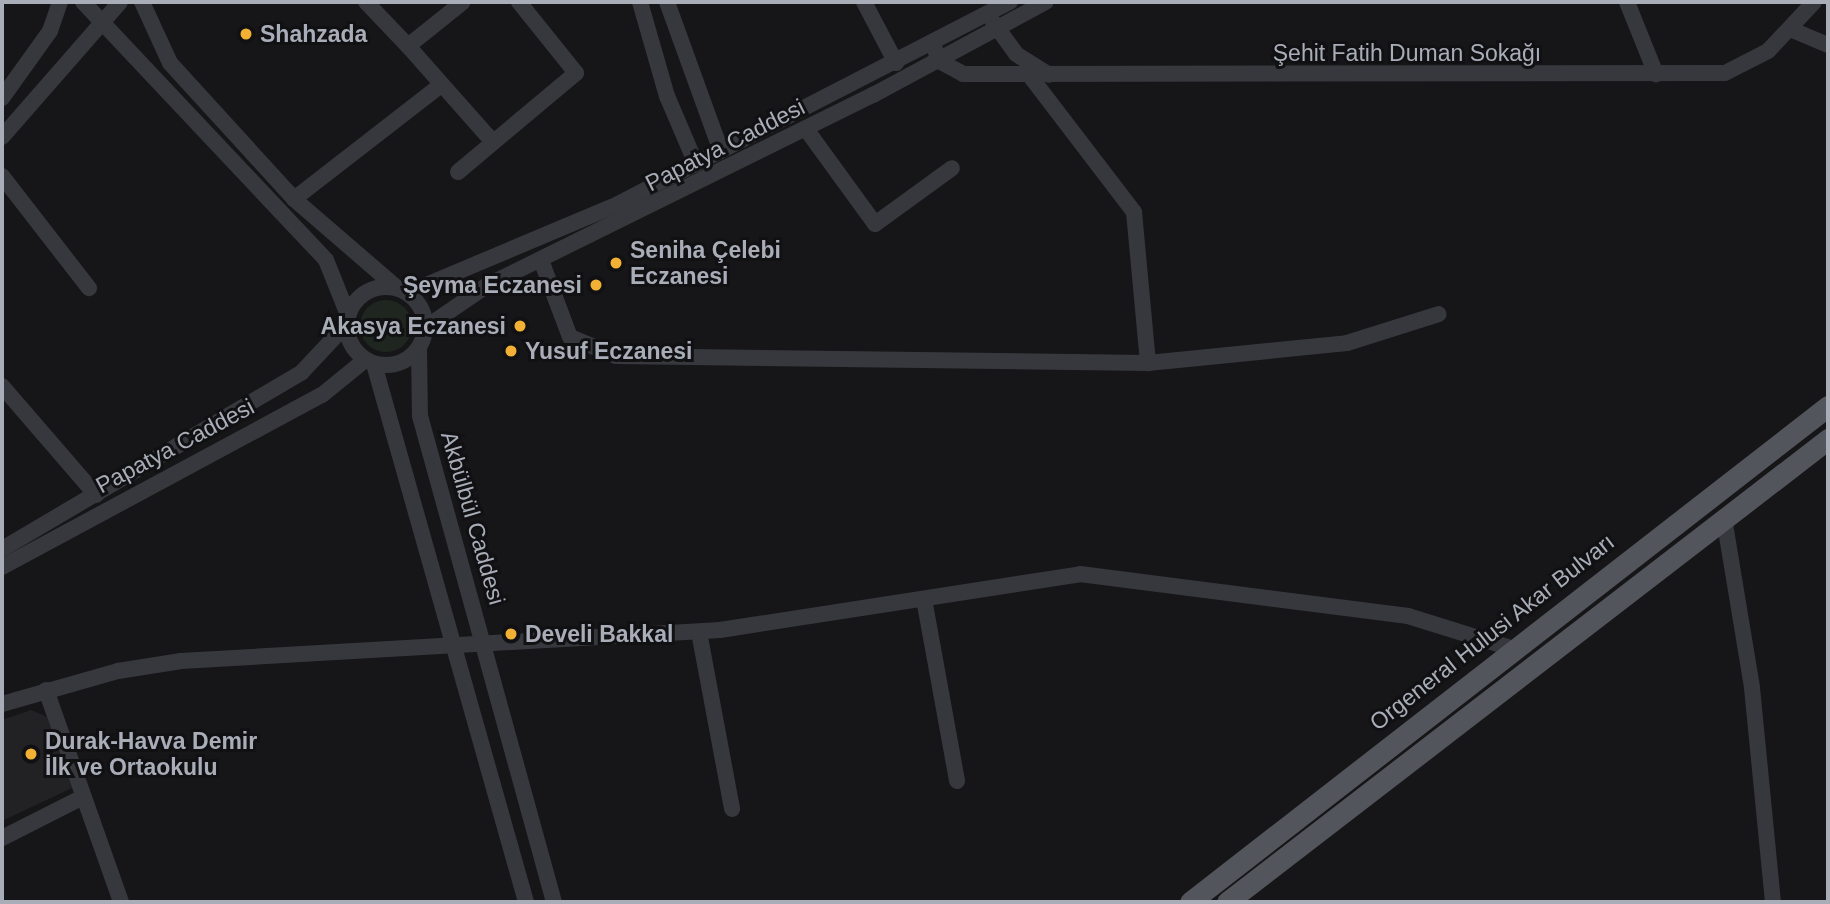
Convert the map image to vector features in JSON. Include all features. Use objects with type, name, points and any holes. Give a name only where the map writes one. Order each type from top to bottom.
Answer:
[{"type":"main road","name":"Orgeneral Hulusi Akar Bulvarı","points":[[1190,902],[1511,648],[1828,407]]},
{"type":"main road","points":[[1236,900],[1828,439]]},
{"type":"street","points":[[5,86],[50,31],[60,2]]},
{"type":"street","points":[[83,2],[105,22],[326,260],[347,320],[351,345],[369,362],[457,647],[526,902]]},
{"type":"street","points":[[2,137],[120,2]]},
{"type":"street","points":[[142,2],[170,63],[294,199],[421,308],[425,328],[419,348],[404,362],[369,362]]},
{"type":"street","points":[[366,2],[493,142]]},
{"type":"street","points":[[408,46],[463,2]]},
{"type":"street","points":[[458,172],[576,73],[519,2]]},
{"type":"street","points":[[640,2],[667,96],[696,164]]},
{"type":"street","points":[[667,2],[721,151]]},
{"type":"street","points":[[864,2],[896,63]]},
{"type":"street","name":"Papatya Caddesi","points":[[402,290],[488,264],[696,164],[1010,2]]},
{"type":"street","name":"Papatya Caddesi","points":[[425,328],[467,297],[806,129],[939,61],[1046,2]]},
{"type":"street","points":[[1627,2],[1656,74]]},
{"type":"street","name":"Şehit Fatih Duman Sokağı","points":[[939,61],[963,74],[1030,76],[1725,73],[1759,58],[1814,2]]},
{"type":"street","points":[[988,14],[1023,61],[1051,76]]},
{"type":"street","points":[[1790,29],[1828,45]]},
{"type":"street","points":[[933,43],[939,61]]},
{"type":"street","points":[[1030,76],[1134,212],[1148,363]]},
{"type":"street","points":[[294,199],[442,84]]},
{"type":"street","points":[[806,129],[875,224],[952,168]]},
{"type":"street","points":[[2,176],[89,288]]},
{"type":"street","points":[[541,260],[570,337],[617,356],[1148,363],[1347,343],[1439,314]]},
{"type":"street","points":[[347,320],[367,291],[402,290]]},
{"type":"street","name":"Papatya Caddesi","points":[[2,549],[301,373],[347,320]]},
{"type":"street","name":"Akbülbül Caddesi","points":[[419,348],[420,416],[554,902]]},
{"type":"street","name":"Papatya Caddesi","points":[[2,567],[322,395],[369,362]]},
{"type":"street","points":[[2,386],[96,495]]},
{"type":"street","points":[[1724,518],[1752,688],[1773,902]]},
{"type":"street","points":[[2,704],[46,690],[181,661],[699,632],[924,599],[1023,579],[1127,575],[1408,615],[1511,648]]},
{"type":"street","points":[[924,599],[957,781]]},
{"type":"street","points":[[699,632],[732,809]]},
{"type":"street","points":[[46,690],[121,902]]},
{"type":"street","points":[[2,838],[83,797]]},
{"type":"shaded area","points":[[386,300],[396,302],[404,308],[410,316],[410,336],[404,344],[396,350],[386,352],[376,350],[368,344],[362,336],[360,326],[362,316],[368,308],[376,302]]},
{"type":"shaded area","name":"Durak-Havva Demir İlk ve Ortaokulu","points":[[31,710],[47,717],[72,788],[2,821],[2,720]]},
{"type":"place","name":"Shahzada","points":[[246,34]]},
{"type":"place","name":"Seniha Çelebi Eczanesi","points":[[616,263]]},
{"type":"place","name":"Şeyma Eczanesi","points":[[596,285]]},
{"type":"place","name":"Akasya Eczanesi","points":[[520,326]]},
{"type":"place","name":"Yusuf Eczanesi","points":[[511,351]]},
{"type":"place","name":"Develi Bakkal","points":[[511,634]]},
{"type":"place","name":"Durak-Havva Demir İlk ve Ortaokulu","points":[[31,754]]}]
